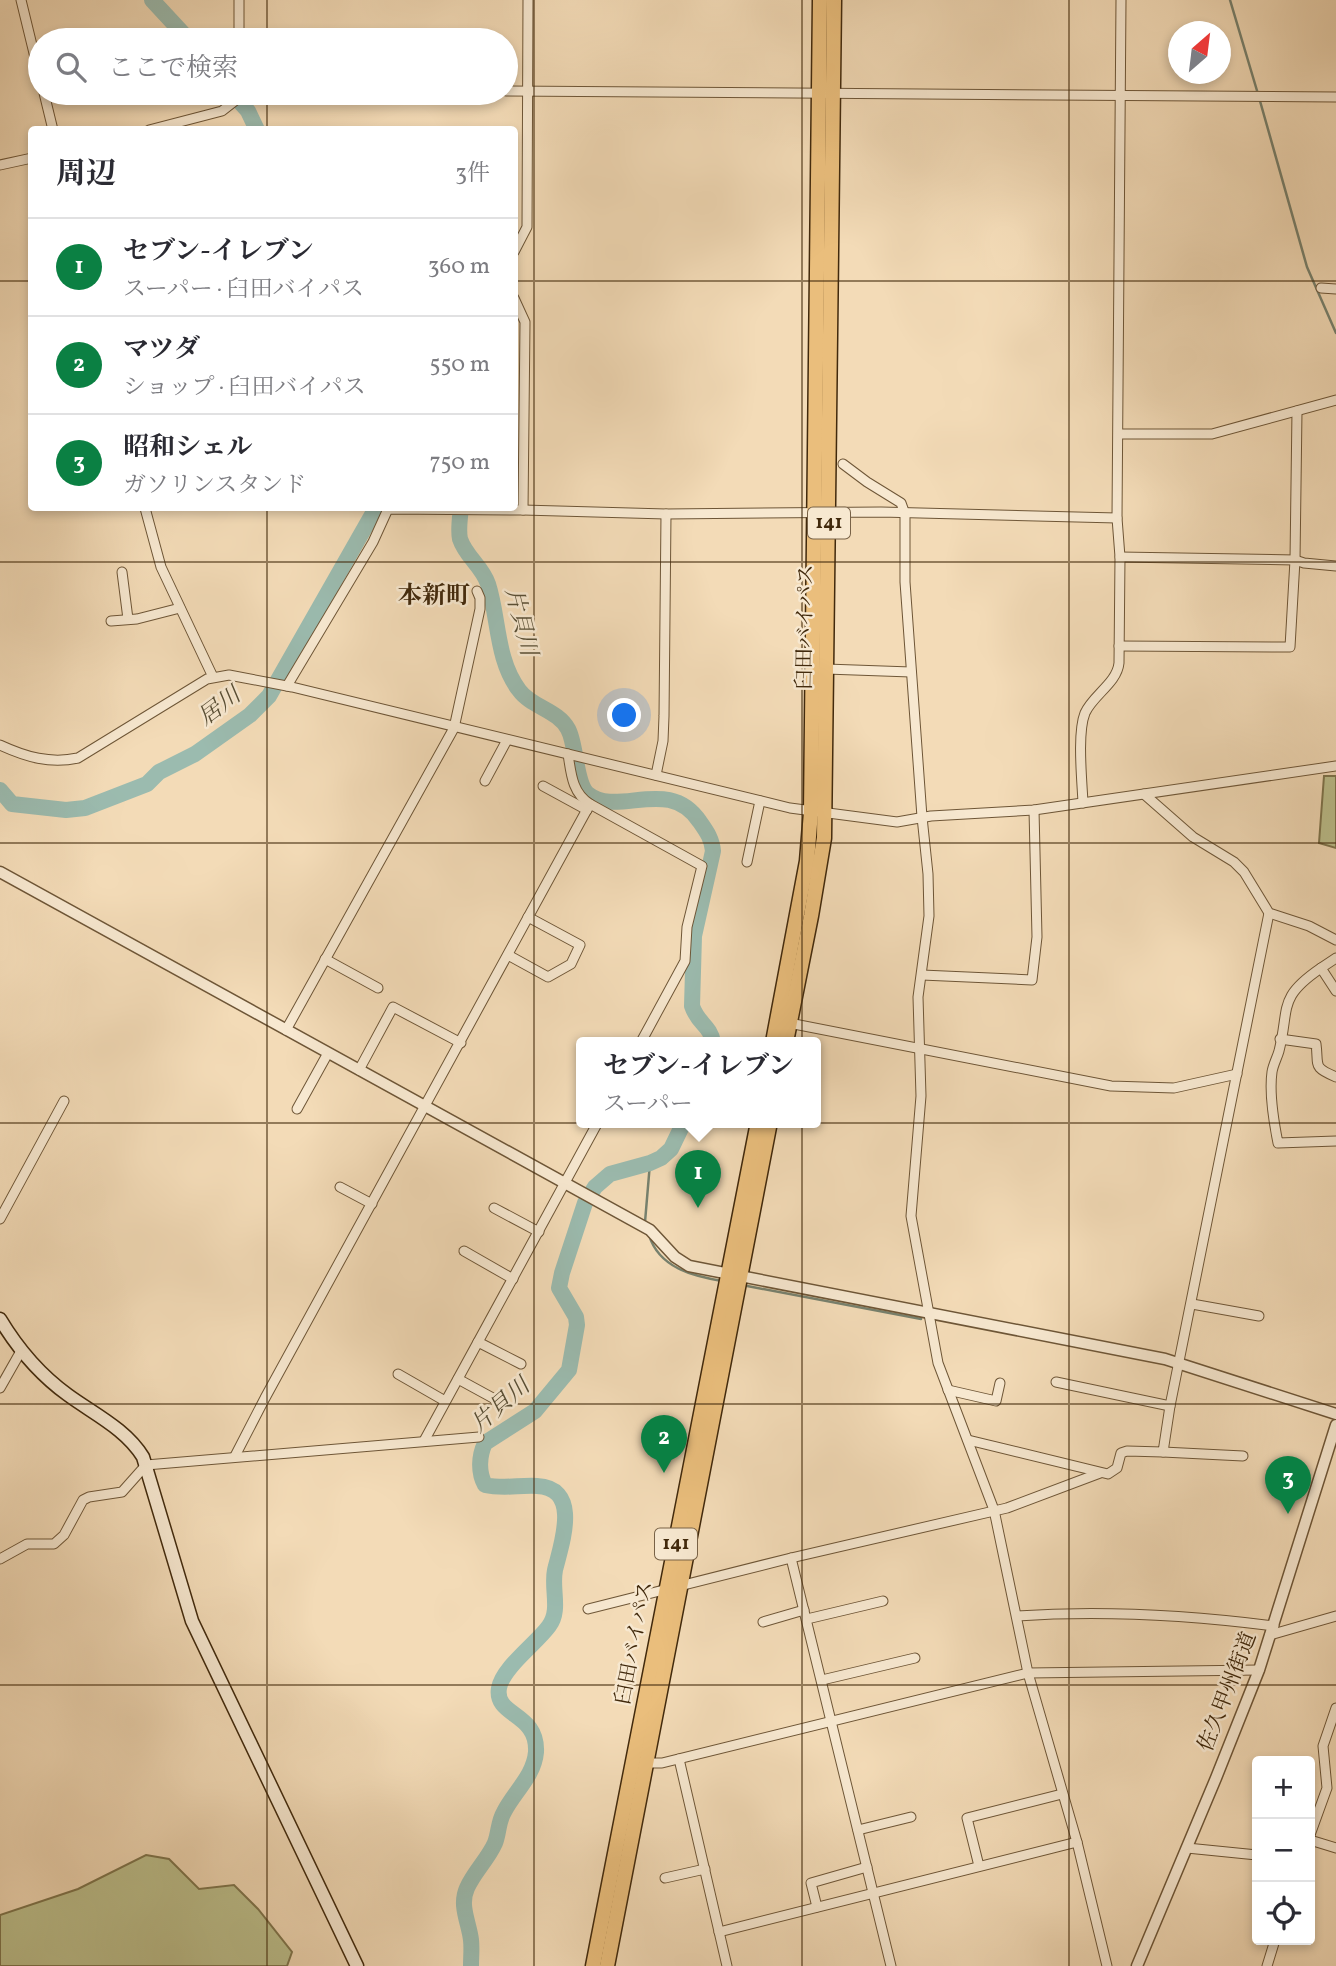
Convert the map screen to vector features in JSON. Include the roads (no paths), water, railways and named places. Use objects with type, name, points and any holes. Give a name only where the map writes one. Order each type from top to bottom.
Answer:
[{"type":"highway","name":"臼田バイパス","points":[[787,1037],[820,865],[817,813],[826,95],[820,0]]},
{"type":"highway","name":"臼田バイパス","points":[[826,95],[834,0]]},
{"type":"highway","name":"臼田バイパス","points":[[774,1037],[817,813],[826,668],[822,512]]},
{"type":"highway","name":"臼田バイパス","points":[[607,1966],[682,1585],[757,1128]]},
{"type":"highway","name":"臼田バイパス","points":[[593,1966],[667,1589],[734,1275],[769,1128]]},
{"type":"main road","points":[[0,1319],[21,1351],[55,1385],[131,1441],[146,1465],[192,1621],[357,1966]]},
{"type":"street","points":[[21,0],[28,29]]},
{"type":"street","points":[[239,0],[239,28]]},
{"type":"street","points":[[518,245],[527,228],[528,0]]},
{"type":"street","points":[[1083,803],[1081,752],[1084,719],[1089,707],[1119,668],[1120,557],[1117,518],[1121,0]]},
{"type":"street","points":[[518,91],[1336,97]]},
{"type":"street","points":[[47,105],[52,126]]},
{"type":"street","points":[[165,126],[213,114],[231,105]]},
{"type":"street","points":[[0,165],[28,159]]},
{"type":"street","points":[[1321,288],[1336,289]]},
{"type":"street","points":[[518,306],[525,321],[523,510]]},
{"type":"street","points":[[1119,434],[1212,434],[1336,400]]},
{"type":"street","points":[[1119,646],[1290,648],[1295,560],[1297,411]]},
{"type":"street","points":[[843,464],[901,503],[905,514],[905,582],[929,916],[918,996],[919,1130],[911,1216],[938,1363],[994,1510],[1028,1673],[1077,1842],[1107,1966]]},
{"type":"street","points":[[518,510],[1117,518]]},
{"type":"street","points":[[146,511],[161,567],[213,677]]},
{"type":"street","points":[[280,685],[373,542],[387,511]]},
{"type":"street","points":[[656,775],[663,741],[664,716],[666,514]]},
{"type":"street","points":[[1120,557],[1295,560],[1336,566]]},
{"type":"street","points":[[122,572],[128,619]]},
{"type":"street","points":[[286,1030],[454,728],[480,609],[477,591]]},
{"type":"street","points":[[111,621],[180,608]]},
{"type":"street","points":[[826,668],[911,672]]},
{"type":"street","points":[[0,745],[37,759],[58,762],[78,758],[213,677],[229,675],[760,801],[817,813],[897,822],[922,817],[1034,810],[1336,766]]},
{"type":"street","points":[[485,781],[507,740]]},
{"type":"street","points":[[569,754],[572,779],[578,793],[589,807]]},
{"type":"street","points":[[543,786],[702,866],[687,927],[685,961],[644,1037]]},
{"type":"street","points":[[1144,794],[1194,837],[1234,862],[1244,872],[1269,913],[1309,926],[1336,940]]},
{"type":"street","points":[[747,862],[760,801]]},
{"type":"street","points":[[235,1457],[589,807]]},
{"type":"street","points":[[922,975],[1032,980],[1037,937],[1034,810]]},
{"type":"street","points":[[0,873],[649,1230],[683,1263],[695,1268],[1180,1364],[1336,1414]]},
{"type":"street","points":[[1163,1452],[1269,913]]},
{"type":"street","points":[[508,955],[548,976],[571,964],[580,945],[528,917]]},
{"type":"street","points":[[1336,958],[1302,981],[1287,1004],[1280,1049],[1272,1073],[1274,1123],[1278,1143],[1336,1141]]},
{"type":"street","points":[[326,959],[377,988]]},
{"type":"street","points":[[1321,968],[1336,991]]},
{"type":"street","points":[[359,1070],[393,1007],[461,1043]]},
{"type":"street","points":[[789,1023],[1086,1082],[1133,1088],[1174,1088],[1237,1074]]},
{"type":"street","points":[[1280,1039],[1316,1044],[1319,1069],[1336,1077]]},
{"type":"street","points":[[297,1108],[328,1052]]},
{"type":"street","points":[[0,1219],[64,1101]]},
{"type":"street","points":[[424,1441],[595,1128]]},
{"type":"street","points":[[340,1187],[372,1204]]},
{"type":"street","points":[[494,1208],[539,1232]]},
{"type":"street","points":[[464,1251],[513,1279]]},
{"type":"street","points":[[1192,1304],[1259,1316]]},
{"type":"street","points":[[478,1342],[521,1364]]},
{"type":"street","points":[[0,1388],[21,1351]]},
{"type":"street","points":[[398,1374],[446,1401]]},
{"type":"street","points":[[458,1379],[502,1403]]},
{"type":"street","points":[[1056,1382],[1170,1406]]},
{"type":"street","points":[[948,1390],[996,1401],[1000,1383]]},
{"type":"street","name":"佐久甲州街道","points":[[1137,1966],[1259,1670],[1336,1425]]},
{"type":"street","points":[[0,1559],[27,1544],[46,1545],[60,1541],[83,1500],[122,1492],[146,1465],[479,1437]]},
{"type":"street","points":[[968,1440],[1101,1473]]},
{"type":"street","points":[[588,1609],[1007,1508],[1101,1473],[1113,1472],[1121,1453],[1127,1451],[1243,1456]]},
{"type":"street","points":[[791,1558],[891,1966]]},
{"type":"street","points":[[763,1622],[883,1601]]},
{"type":"street","points":[[1017,1616],[1073,1612],[1177,1615],[1272,1630],[1336,1616]]},
{"type":"street","points":[[821,1680],[915,1658]]},
{"type":"street","points":[[646,1763],[680,1759],[1028,1673],[1259,1670]]},
{"type":"street","points":[[1315,1823],[1327,1788],[1323,1745],[1336,1708]]},
{"type":"street","points":[[680,1759],[727,1966]]},
{"type":"street","points":[[979,1866],[967,1818],[1062,1794]]},
{"type":"street","points":[[858,1830],[911,1817]]},
{"type":"street","points":[[1315,1839],[1336,1848]]},
{"type":"street","points":[[719,1931],[1077,1842]]},
{"type":"street","points":[[1187,1848],[1252,1854]]},
{"type":"street","points":[[817,1907],[811,1883],[867,1867]]},
{"type":"street","points":[[665,1878],[705,1869]]},
{"type":"street","points":[[1267,1966],[1273,1945]]},
{"type":"waterway","name":"片貝川","points":[[152,0],[178,28]]},
{"type":"waterway","points":[[1230,0],[1258,94]]},
{"type":"waterway","points":[[1260,101],[1307,267],[1336,333]]},
{"type":"waterway","name":"片貝川","points":[[243,105],[255,126]]},
{"type":"waterway","name":"居川","points":[[0,790],[12,804],[66,810],[85,808],[147,784],[159,772],[195,754],[250,715],[269,696],[374,511]]},
{"type":"waterway","name":"片貝川","points":[[461,511],[460,539],[488,584],[506,666],[524,696],[558,717],[568,729],[584,789],[600,800],[614,802],[659,799],[674,801],[688,808],[709,836],[713,851],[694,936],[692,1006],[711,1037]]},
{"type":"waterway","name":"片貝川","points":[[471,1966],[465,1895],[470,1882],[492,1849],[502,1816],[532,1769],[536,1752],[535,1739],[530,1729],[503,1705],[499,1688],[507,1672],[553,1620],[554,1577],[565,1519],[560,1496],[551,1489],[537,1486],[485,1485],[480,1469],[481,1453],[485,1443],[535,1411],[569,1370],[577,1325],[576,1317],[559,1288],[585,1203],[595,1187],[610,1174],[661,1158],[671,1149],[681,1128]]},
{"type":"waterway","points":[[645,1222],[650,1163]]},
{"type":"waterway","points":[[649,1235],[654,1246],[669,1263],[689,1273],[722,1281]]},
{"type":"waterway","points":[[742,1285],[921,1319]]},
{"type":"place","name":"セブン-イレブン","points":[[698,1208]]},
{"type":"place","name":"マツダ","points":[[664,1473]]},
{"type":"place","name":"昭和シェル","points":[[1288,1514]]},
{"type":"district","name":"本新町","points":[[434,597]]}]
